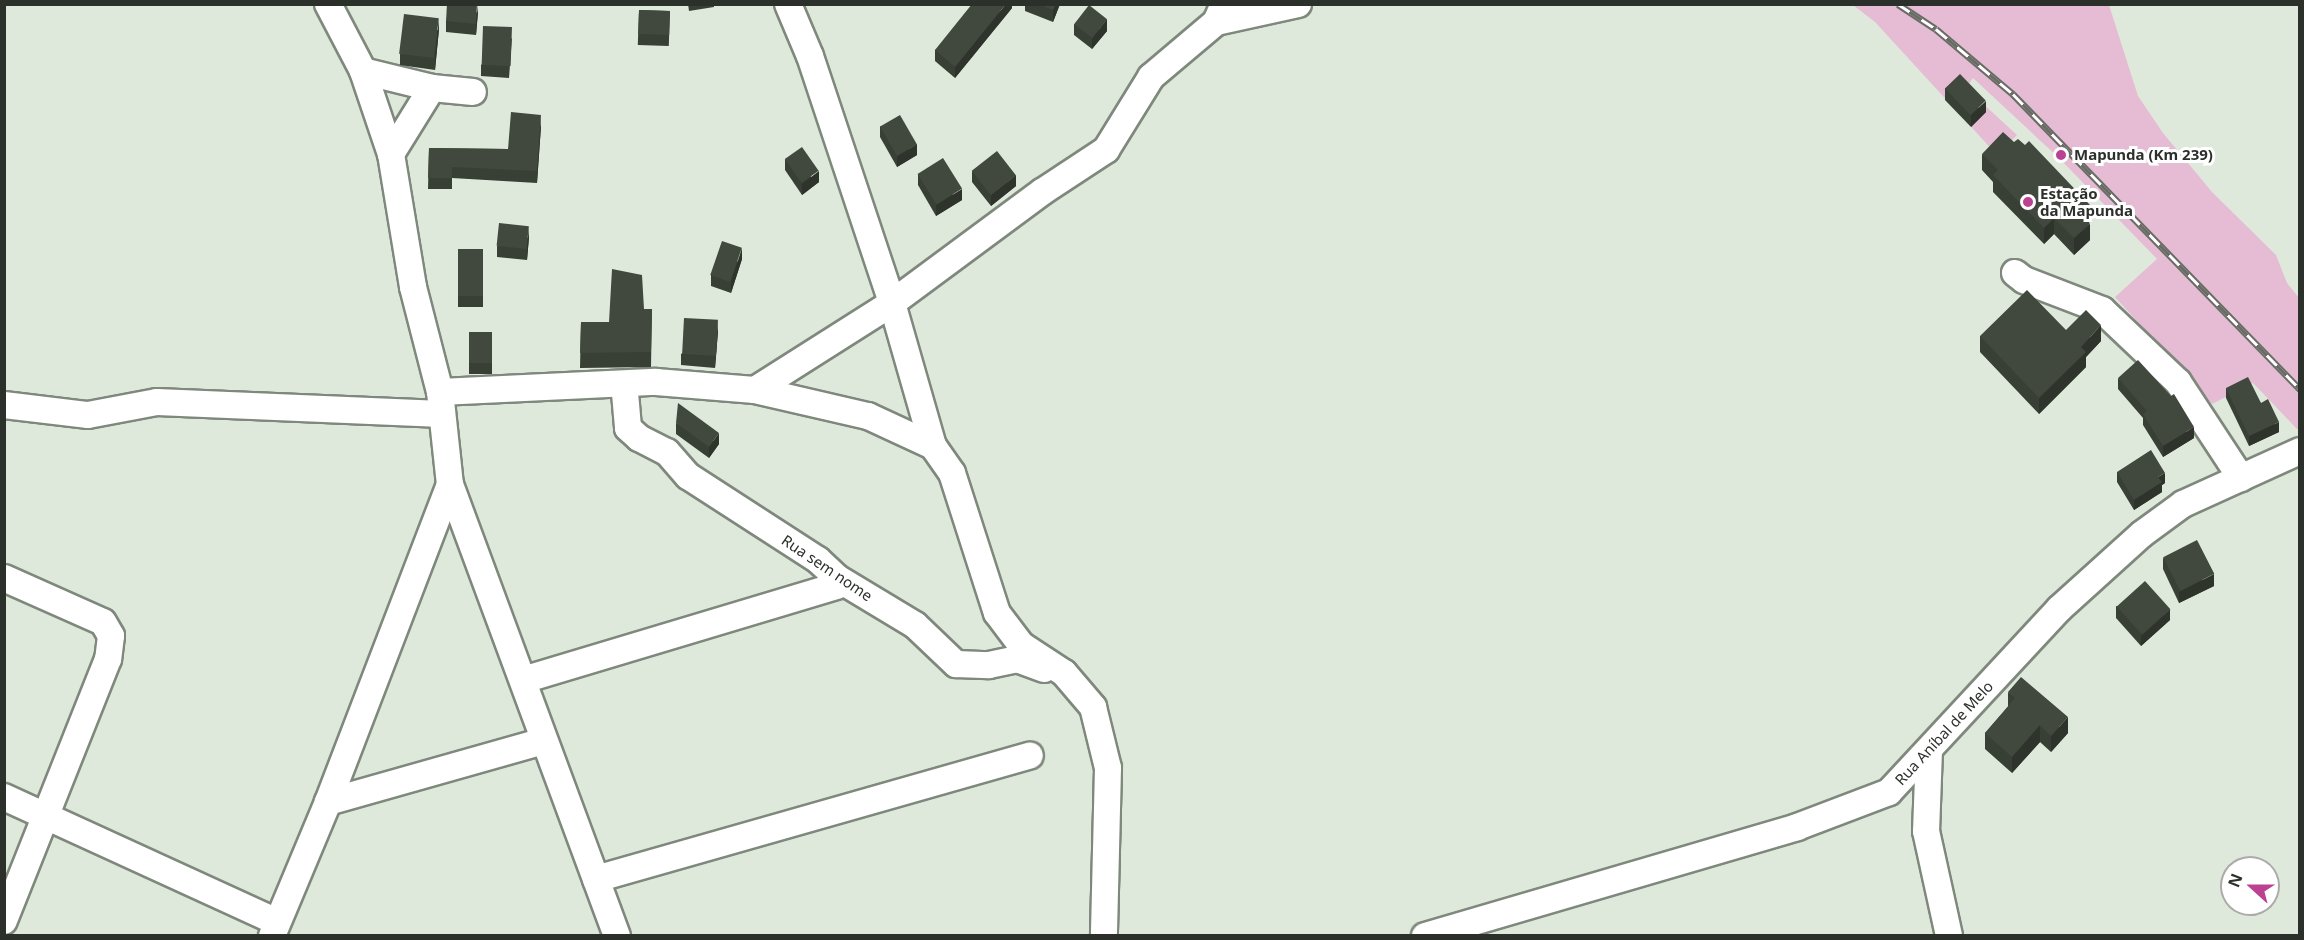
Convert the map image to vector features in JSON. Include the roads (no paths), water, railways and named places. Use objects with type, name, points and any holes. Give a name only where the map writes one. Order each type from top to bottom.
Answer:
[{"type":"street","points":[[328,4],[363,71],[391,154],[413,287],[441,403],[450,485],[616,935]]},
{"type":"street","points":[[788,4],[810,56],[892,303],[933,446],[952,473],[997,613],[1021,645],[1069,679],[1093,707],[1108,768],[1104,936]]},
{"type":"street","points":[[755,390],[892,303],[1042,192],[1106,150],[1151,77],[1220,13],[1298,4]]},
{"type":"street","points":[[363,71],[432,88],[473,92]]},
{"type":"street","points":[[391,154],[432,88]]},
{"type":"street","points":[[2015,273],[2102,310],[2183,389],[2241,478]]},
{"type":"street","points":[[4,405],[88,415],[158,402],[441,403],[656,382],[755,390],[868,416],[933,446]]},
{"type":"street","name":"Rua sem nome","points":[[625,393],[628,428],[639,438],[667,452],[688,476],[818,560],[837,578],[915,625],[956,664],[989,665],[1017,659],[1069,679]]},
{"type":"street","name":"Rua Aníbal de Melo","points":[[1425,936],[1847,810],[1889,792],[2059,609],[2142,534],[2183,504],[2298,452]]},
{"type":"street","points":[[4,797],[274,929],[328,802],[450,485]]},
{"type":"street","points":[[4,578],[103,622],[111,636],[108,659],[47,820],[4,921]]},
{"type":"street","points":[[523,680],[837,586]]},
{"type":"street","points":[[328,802],[544,741]]},
{"type":"street","points":[[1929,750],[1926,831],[1937,896],[1949,936]]},
{"type":"street","points":[[596,879],[1030,755]]},
{"type":"railway","points":[[1898,4],[1936,29],[2013,94],[2300,389]]},
{"type":"place","name":"Mapunda (Km 239)","points":[[2061,155]]},
{"type":"place","name":"Estação da Mapunda","points":[[2028,202]]}]
